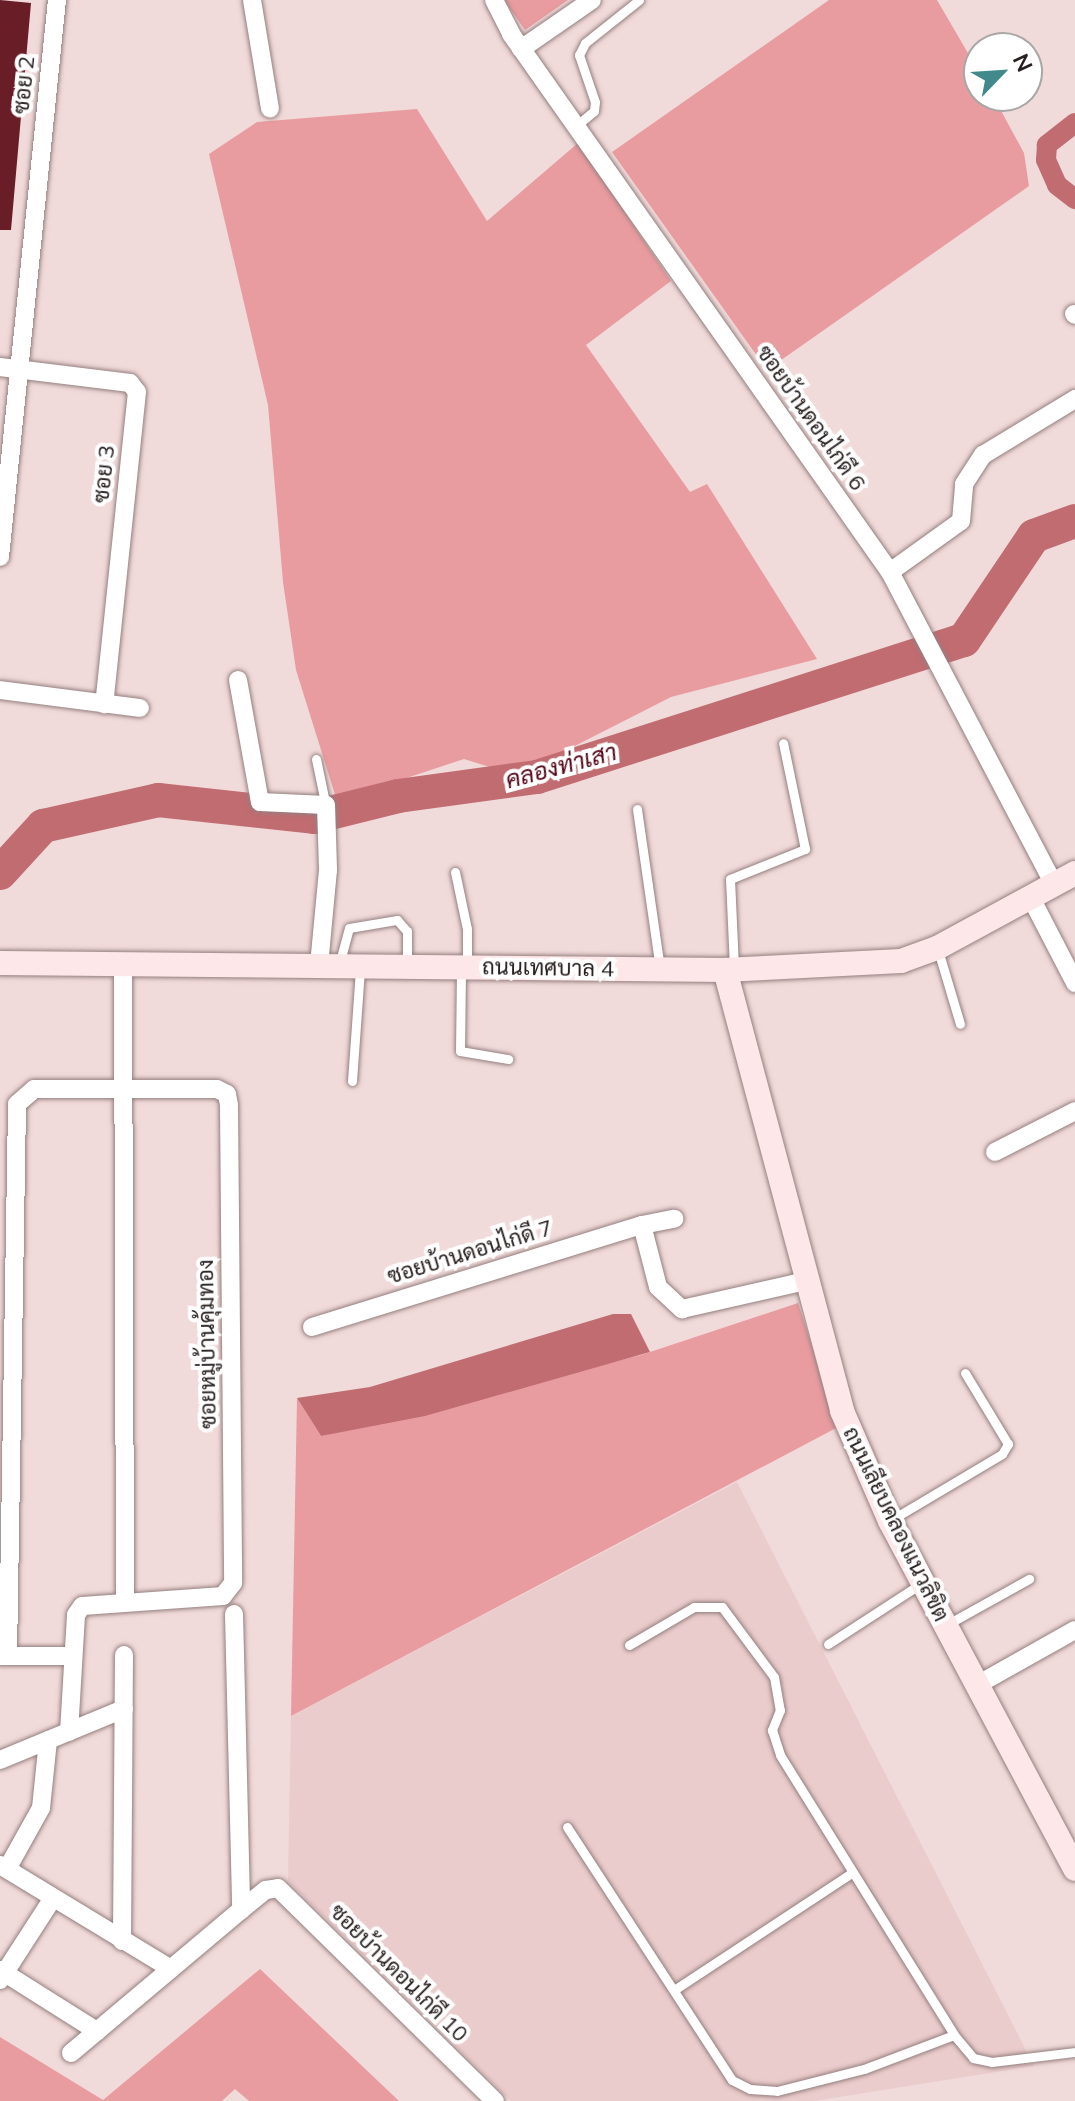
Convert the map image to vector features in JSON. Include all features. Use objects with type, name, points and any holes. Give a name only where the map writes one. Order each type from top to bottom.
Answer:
[{"type":"street","name":"ซอย 2","points":[[0,557],[9,368],[57,0]]},
{"type":"street","points":[[252,0],[270,109]]},
{"type":"street","name":"ซอยบ้านดอนไก่ดี 6","points":[[494,0],[521,49],[890,572],[938,663],[1065,878]]},
{"type":"street","points":[[521,49],[592,0]]},
{"type":"street","name":"ซอย 3","points":[[9,368],[130,383],[137,392],[104,704]]},
{"type":"street","points":[[890,572],[961,521],[964,484],[983,455],[1075,399]]},
{"type":"street","points":[[238,680],[260,802],[326,805],[339,965]]},
{"type":"street","points":[[0,690],[140,708]]},
{"type":"street","name":"ถนนเทศบาล 4","points":[[0,963],[730,970],[901,961],[937,948],[1065,878]]},
{"type":"street","points":[[1031,898],[1075,983]]},
{"type":"street","points":[[123,962],[125,1601]]},
{"type":"street","name":"ถนนเลียบคลองแนวลิขิต","points":[[730,970],[806,1281],[842,1411],[890,1521],[1075,1869]]},
{"type":"street","name":"ซอยหมู่บ้านคุ้มทอง","points":[[4,1656],[6,1371],[17,1104],[34,1089],[217,1089],[227,1094],[233,1583],[223,1596],[82,1606],[73,1656],[69,1732]]},
{"type":"street","points":[[995,1152],[1075,1111]]},
{"type":"street","name":"ซอยบ้านดอนไก่ดี 7","points":[[312,1327],[642,1225],[674,1219]]},
{"type":"street","points":[[642,1225],[658,1287],[682,1309],[806,1281]]},
{"type":"street","points":[[71,2053],[241,1910],[234,1614]]},
{"type":"street","points":[[977,1685],[1075,1630]]},
{"type":"street","points":[[122,1941],[124,1655]]},
{"type":"street","points":[[4,1656],[73,1656]]},
{"type":"street","points":[[0,1760],[124,1709]]},
{"type":"street","points":[[48,1740],[41,1808],[4,1867],[171,1969]]},
{"type":"street","name":"ซอยบ้านดอนไก่ดี 10","points":[[241,1910],[266,1890],[278,1888],[495,2101]]},
{"type":"street","points":[[53,1898],[2,1975],[97,2031]]},
{"type":"lane","points":[[576,126],[594,111],[595,102],[579,55],[585,43],[639,0]]},
{"type":"lane","points":[[730,970],[730,879],[805,849],[783,743]]},
{"type":"lane","points":[[316,759],[326,805]]},
{"type":"lane","points":[[637,809],[661,969]]},
{"type":"lane","points":[[455,872],[467,929],[460,1051],[464,1056],[508,1059]]},
{"type":"lane","points":[[352,1081],[339,965],[349,928],[397,920],[407,931],[407,966]]},
{"type":"lane","points":[[937,948],[960,1024]]},
{"type":"lane","points":[[890,1521],[1002,1454],[1008,1444],[965,1373]]},
{"type":"lane","points":[[945,1626],[1029,1579]]},
{"type":"lane","points":[[828,1644],[923,1583]]},
{"type":"lane","points":[[629,1645],[694,1607],[709,1603],[722,1607],[774,1677],[780,1710],[773,1741],[954,2035],[973,2058],[992,2062],[1075,2052]]},
{"type":"lane","points":[[567,1827],[732,2080],[750,2089],[777,2091],[818,2082],[954,2035]]},
{"type":"lane","points":[[674,1990],[853,1872]]},
{"type":"shaded area","points":[[504,0],[568,0],[525,30]]},
{"type":"shaded area","points":[[829,0],[937,0],[963,45],[963,112],[1002,112],[1024,153],[1029,186],[767,370],[612,152]]},
{"type":"shaded area","points":[[417,109],[487,221],[578,143],[671,281],[586,345],[690,492],[707,484],[817,659],[671,697],[557,755],[496,769],[464,759],[337,801],[296,670],[283,582],[268,405],[209,154],[257,122]]},
{"type":"shaded area","points":[[798,1303],[838,1427],[291,1716],[297,1398],[321,1436],[641,1355]]},
{"type":"shaded area","points":[[613,1314],[631,1314],[650,1352],[425,1416],[321,1436],[297,1398],[370,1387]]},
{"type":"shaded area","points":[[737,1482],[1034,2066],[814,2101],[511,2101],[288,1881],[291,1716]]},
{"type":"shaded area","points":[[260,1969],[399,2101],[249,2101],[235,2089],[222,2101],[0,2101],[0,2037],[103,2100]]},
{"type":"building","points":[[0,0],[31,3],[11,230],[0,230]]},
{"type":"waterway","points":[[1075,123],[1047,145],[1046,160],[1057,185],[1075,199]]},
{"type":"waterway","name":"คลองท่าเสา","points":[[0,873],[43,826],[158,800],[314,817],[398,796],[537,777],[964,640],[1034,536],[1075,521]]}]
